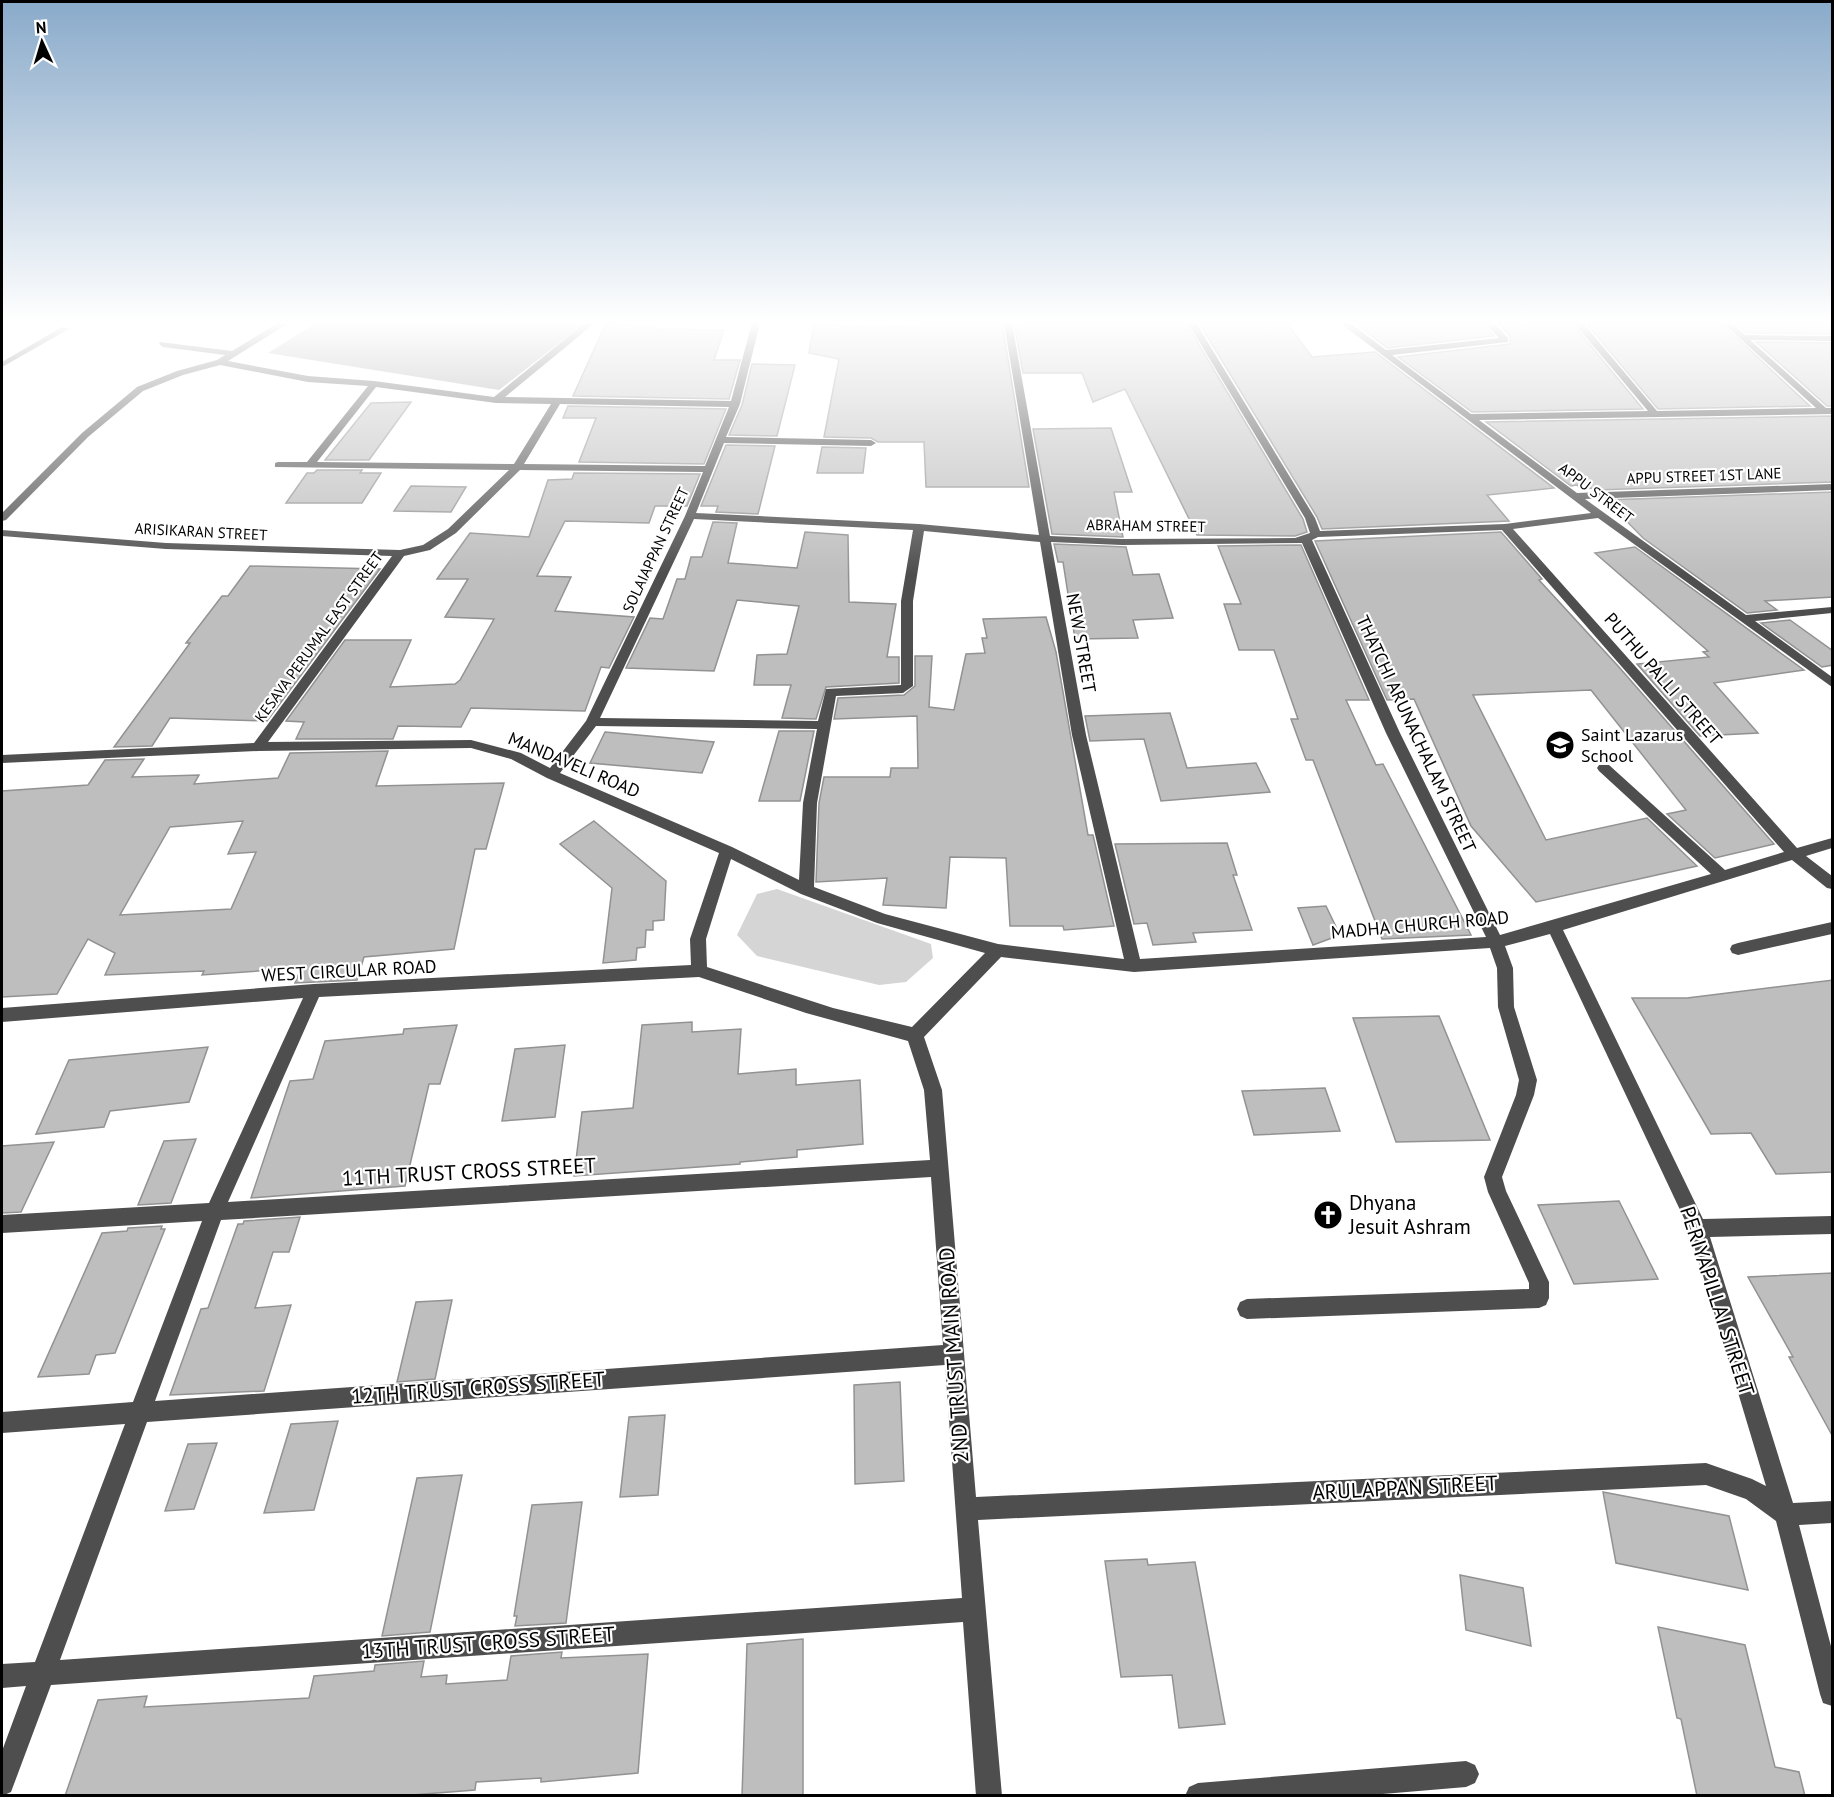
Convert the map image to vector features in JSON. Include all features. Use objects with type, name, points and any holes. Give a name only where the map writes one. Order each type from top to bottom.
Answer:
[{"type":"street","points":[[2,518],[85,435],[119,407]]},
{"type":"street","points":[[310,465],[356,407]]},
{"type":"street","name":"KESAVA PERUMAL EAST STREET","points":[[258,747],[400,553],[426,548],[452,531],[517,468],[554,407]]},
{"type":"street","name":"SOLAIAPPAN STREET","points":[[552,774],[592,722],[690,516],[734,407]]},
{"type":"street","name":"NEW STREET","points":[[1022,407],[1079,735],[1134,966]]},
{"type":"street","name":"THATCHI ARUNACHALAM STREET","points":[[1243,407],[1310,518],[1311,537],[1393,733],[1496,942],[1505,968],[1506,1007],[1528,1080],[1525,1095],[1492,1177],[1539,1282],[1539,1298],[1247,1309]]},
{"type":"street","name":"APPU STREET","points":[[1454,407],[1600,516],[1833,682]]},
{"type":"street","points":[[1649,407],[1654,413]]},
{"type":"street","points":[[1467,417],[1828,411]]},
{"type":"street","points":[[720,440],[871,443]]},
{"type":"street","points":[[278,465],[708,469]]},
{"type":"street","name":"APPU STREET 1ST LANE","points":[[1576,496],[1833,487]]},
{"type":"street","name":"ABRAHAM STREET","points":[[690,516],[919,527],[1045,539],[1176,543],[1505,527],[1600,516]]},
{"type":"street","points":[[806,890],[810,803],[831,690],[903,689],[907,686],[907,601],[919,527]]},
{"type":"street","name":"PUTHU PALLI STREET","points":[[1505,527],[1794,854],[1833,884]]},
{"type":"street","name":"ARISIKARAN STREET","points":[[2,533],[178,547],[400,553]]},
{"type":"street","points":[[1744,619],[1833,610]]},
{"type":"street","points":[[592,722],[823,725]]},
{"type":"street","name":"MANDAVELI ROAD","points":[[2,759],[258,747],[471,744],[516,756],[727,851],[806,890],[882,919],[998,950]]},
{"type":"street","points":[[1604,768],[1722,876]]},
{"type":"street","name":"MADHA CHURCH ROAD","points":[[998,950],[1134,966],[1496,942],[1554,927],[1833,843]]},
{"type":"street","points":[[727,851],[698,939],[699,971],[782,1000],[872,1026],[915,1035],[998,950]]},
{"type":"street","name":"PERIYAPILLAI STREET","points":[[1554,927],[1698,1228],[1785,1514],[1833,1694]]},
{"type":"street","points":[[1738,949],[1833,928]]},
{"type":"street","name":"WEST CIRCULAR ROAD","points":[[2,1015],[314,991],[699,971]]},
{"type":"street","points":[[2,1782],[214,1210],[314,991]]},
{"type":"street","name":"2ND TRUST MAIN ROAD","points":[[915,1035],[933,1090],[988,1796]]},
{"type":"street","name":"11TH TRUST CROSS STREET","points":[[2,1224],[940,1168]]},
{"type":"street","points":[[1698,1228],[1833,1225]]},
{"type":"street","name":"12TH TRUST CROSS STREET","points":[[2,1422],[954,1354]]},
{"type":"street","name":"ARULAPPAN STREET","points":[[966,1509],[1706,1474],[1730,1480],[1752,1490],[1785,1514]]},
{"type":"street","points":[[1785,1514],[1833,1512]]},
{"type":"street","name":"13TH TRUST CROSS STREET","points":[[2,1677],[975,1609]]},
{"type":"street","points":[[1198,1796],[1466,1774]]},
{"type":"shaded area","points":[[777,889],[931,944],[933,958],[906,982],[879,985],[757,956],[737,935],[757,894]]},
{"type":"building","points":[[368,407],[407,407],[369,460],[325,460]]},
{"type":"building","points":[[568,407],[726,409],[704,464],[579,462],[596,418],[563,418]]},
{"type":"building","points":[[741,407],[784,407],[777,436],[729,435]]},
{"type":"building","points":[[830,407],[1016,407],[1029,487],[926,487],[924,442],[878,442],[871,438],[824,437]]},
{"type":"building","points":[[1134,407],[1236,407],[1303,519],[1307,532],[1295,536],[1197,535]]},
{"type":"building","points":[[1250,407],[1447,407],[1554,488],[1487,495],[1509,521],[1322,529]]},
{"type":"building","points":[[1465,407],[1641,407],[1643,409],[1472,412]]},
{"type":"building","points":[[1656,407],[1766,407],[1658,409]]},
{"type":"building","points":[[1832,416],[1833,482],[1596,490],[1594,488],[1581,489],[1577,485],[1571,486],[1486,422]]},
{"type":"building","points":[[1111,428],[1132,492],[1114,492],[1123,537],[1052,534],[1033,429]]},
{"type":"building","points":[[726,445],[775,446],[758,514],[716,512],[718,506],[701,506]]},
{"type":"building","points":[[822,447],[866,448],[863,473],[817,473]]},
{"type":"building","points":[[317,470],[362,470],[360,473],[381,473],[362,503],[286,503],[307,473],[314,473]]},
{"type":"building","points":[[574,473],[700,474],[687,506],[655,506],[649,523],[565,521],[537,576],[571,577],[555,611],[634,617],[609,668],[601,667],[585,711],[471,708],[461,727],[398,726],[393,739],[296,739],[304,722],[286,721],[345,640],[411,640],[390,687],[455,684],[460,680],[494,619],[445,617],[468,579],[437,579],[470,533],[529,537],[548,480],[572,479]]},
{"type":"building","points":[[411,486],[466,487],[451,512],[394,511]]},
{"type":"building","points":[[1833,492],[1833,597],[1765,601],[1777,610],[1747,613],[1643,538],[1606,500]]},
{"type":"building","points":[[713,522],[737,523],[728,563],[797,568],[805,532],[848,535],[849,602],[896,604],[887,657],[899,657],[899,683],[826,687],[816,719],[782,718],[791,685],[754,685],[757,655],[787,654],[799,606],[737,600],[714,671],[626,668],[650,618],[663,619],[677,579],[685,579],[691,557],[702,557]]},
{"type":"building","points":[[1501,532],[1542,579],[1539,580],[1618,666],[1774,844],[1715,858],[1667,814],[1686,810],[1591,690],[1473,695],[1546,840],[1647,818],[1697,866],[1536,902],[1471,826],[1414,699],[1387,700],[1315,541]]},
{"type":"building","points":[[1054,544],[1126,547],[1133,575],[1159,574],[1173,618],[1133,620],[1138,638],[1075,639],[1063,562],[1058,562]]},
{"type":"building","points":[[1301,545],[1369,700],[1346,700],[1376,765],[1383,764],[1471,935],[1382,939],[1313,760],[1306,760],[1291,719],[1298,719],[1274,650],[1239,650],[1224,604],[1241,604],[1218,546]]},
{"type":"building","points":[[1635,547],[1804,670],[1714,683],[1758,733],[1700,736],[1637,664],[1709,657],[1703,652],[1708,651],[1595,553]]},
{"type":"building","points":[[250,566],[380,569],[267,721],[170,718],[152,746],[114,747],[190,643],[186,643],[222,596],[228,596]]},
{"type":"building","points":[[1046,617],[1056,652],[1088,835],[1093,835],[1114,926],[1064,930],[1063,926],[1010,926],[1006,858],[950,857],[946,908],[883,905],[887,878],[816,882],[819,803],[824,777],[890,777],[891,768],[918,768],[917,716],[834,719],[838,698],[904,695],[915,686],[915,656],[932,656],[929,707],[954,710],[966,654],[985,653],[982,638],[987,638],[983,619]]},
{"type":"building","points":[[1790,620],[1833,651],[1833,665],[1822,667],[1761,623]]},
{"type":"building","points":[[1170,713],[1187,768],[1256,763],[1270,792],[1161,801],[1144,739],[1090,741],[1085,716]]},
{"type":"building","points":[[779,731],[814,731],[800,801],[759,801]]},
{"type":"building","points":[[605,732],[714,742],[702,773],[590,763]]},
{"type":"building","points":[[388,751],[376,786],[504,783],[486,849],[475,849],[454,949],[364,957],[357,980],[295,983],[301,968],[202,975],[204,971],[105,975],[115,953],[88,939],[57,994],[2,997],[2,791],[88,785],[105,760],[144,759],[132,777],[199,775],[194,784],[278,778],[290,753]],"holes":[[[243,821],[228,854],[256,852],[231,909],[120,915],[170,827]]]},
{"type":"building","points":[[594,821],[666,881],[664,920],[653,921],[653,930],[646,930],[645,947],[637,948],[636,960],[603,963],[612,888],[560,844]]},
{"type":"building","points":[[1227,843],[1237,875],[1233,875],[1252,930],[1193,933],[1196,942],[1153,945],[1147,923],[1134,924],[1115,844]]},
{"type":"building","points":[[1326,906],[1340,935],[1313,945],[1298,908]]},
{"type":"building","points":[[1833,980],[1833,1172],[1776,1174],[1751,1133],[1711,1134],[1632,998],[1687,998]]},
{"type":"building","points":[[1439,1016],[1490,1140],[1396,1142],[1353,1018]]},
{"type":"building","points":[[692,1022],[692,1032],[741,1029],[738,1074],[796,1069],[796,1085],[860,1080],[863,1144],[797,1150],[797,1157],[740,1162],[740,1164],[574,1176],[582,1112],[633,1108],[642,1025]]},
{"type":"building","points":[[457,1025],[440,1084],[429,1084],[405,1186],[251,1198],[290,1081],[313,1079],[325,1041],[403,1034],[404,1029]]},
{"type":"building","points":[[565,1045],[555,1117],[502,1121],[515,1049]]},
{"type":"building","points":[[208,1047],[189,1102],[110,1111],[104,1127],[36,1134],[69,1060]]},
{"type":"building","points":[[1325,1088],[1340,1131],[1254,1135],[1242,1091]]},
{"type":"building","points":[[196,1139],[171,1203],[138,1205],[164,1141]]},
{"type":"building","points":[[54,1142],[21,1212],[2,1213],[2,1146]]},
{"type":"building","points":[[1619,1201],[1658,1279],[1574,1284],[1538,1205]]},
{"type":"building","points":[[300,1217],[289,1252],[273,1252],[255,1308],[291,1305],[264,1391],[170,1395],[201,1309],[208,1308],[238,1224],[243,1224],[244,1221]]},
{"type":"building","points":[[162,1226],[161,1229],[165,1229],[115,1353],[96,1355],[89,1374],[38,1377],[102,1233],[127,1231],[128,1228]]},
{"type":"building","points":[[1833,1273],[1833,1437],[1789,1357],[1793,1357],[1748,1277]]},
{"type":"building","points":[[452,1300],[435,1379],[397,1382],[416,1302]]},
{"type":"building","points":[[900,1382],[904,1481],[855,1484],[854,1385]]},
{"type":"building","points":[[665,1415],[658,1495],[620,1497],[629,1417]]},
{"type":"building","points":[[338,1421],[314,1510],[264,1513],[291,1424]]},
{"type":"building","points":[[217,1443],[194,1509],[165,1511],[188,1444]]},
{"type":"building","points":[[462,1475],[430,1632],[382,1636],[417,1478]]},
{"type":"building","points":[[1603,1492],[1729,1516],[1748,1590],[1616,1563]]},
{"type":"building","points":[[582,1502],[566,1623],[515,1626],[517,1616],[514,1616],[532,1505]]},
{"type":"building","points":[[1147,1559],[1148,1565],[1195,1562],[1225,1724],[1179,1728],[1172,1675],[1121,1677],[1105,1561]]},
{"type":"building","points":[[1460,1575],[1523,1588],[1531,1646],[1466,1630]]},
{"type":"building","points":[[1658,1627],[1745,1645],[1775,1767],[1799,1772],[1805,1796],[1697,1796],[1681,1719],[1677,1718]]},
{"type":"building","points":[[803,1639],[803,1796],[742,1796],[747,1644]]},
{"type":"building","points":[[562,1652],[561,1658],[648,1654],[638,1773],[541,1782],[541,1778],[476,1782],[475,1790],[399,1796],[65,1796],[98,1700],[147,1696],[144,1707],[309,1698],[314,1676],[374,1671],[375,1665],[424,1661],[421,1677],[447,1675],[446,1684],[507,1680],[511,1656]]},
{"type":"place","name":"Saint Lazarus School","points":[[1560,745]]},
{"type":"place","name":"Dhyana Jesuit Ashram","points":[[1328,1215]]}]
